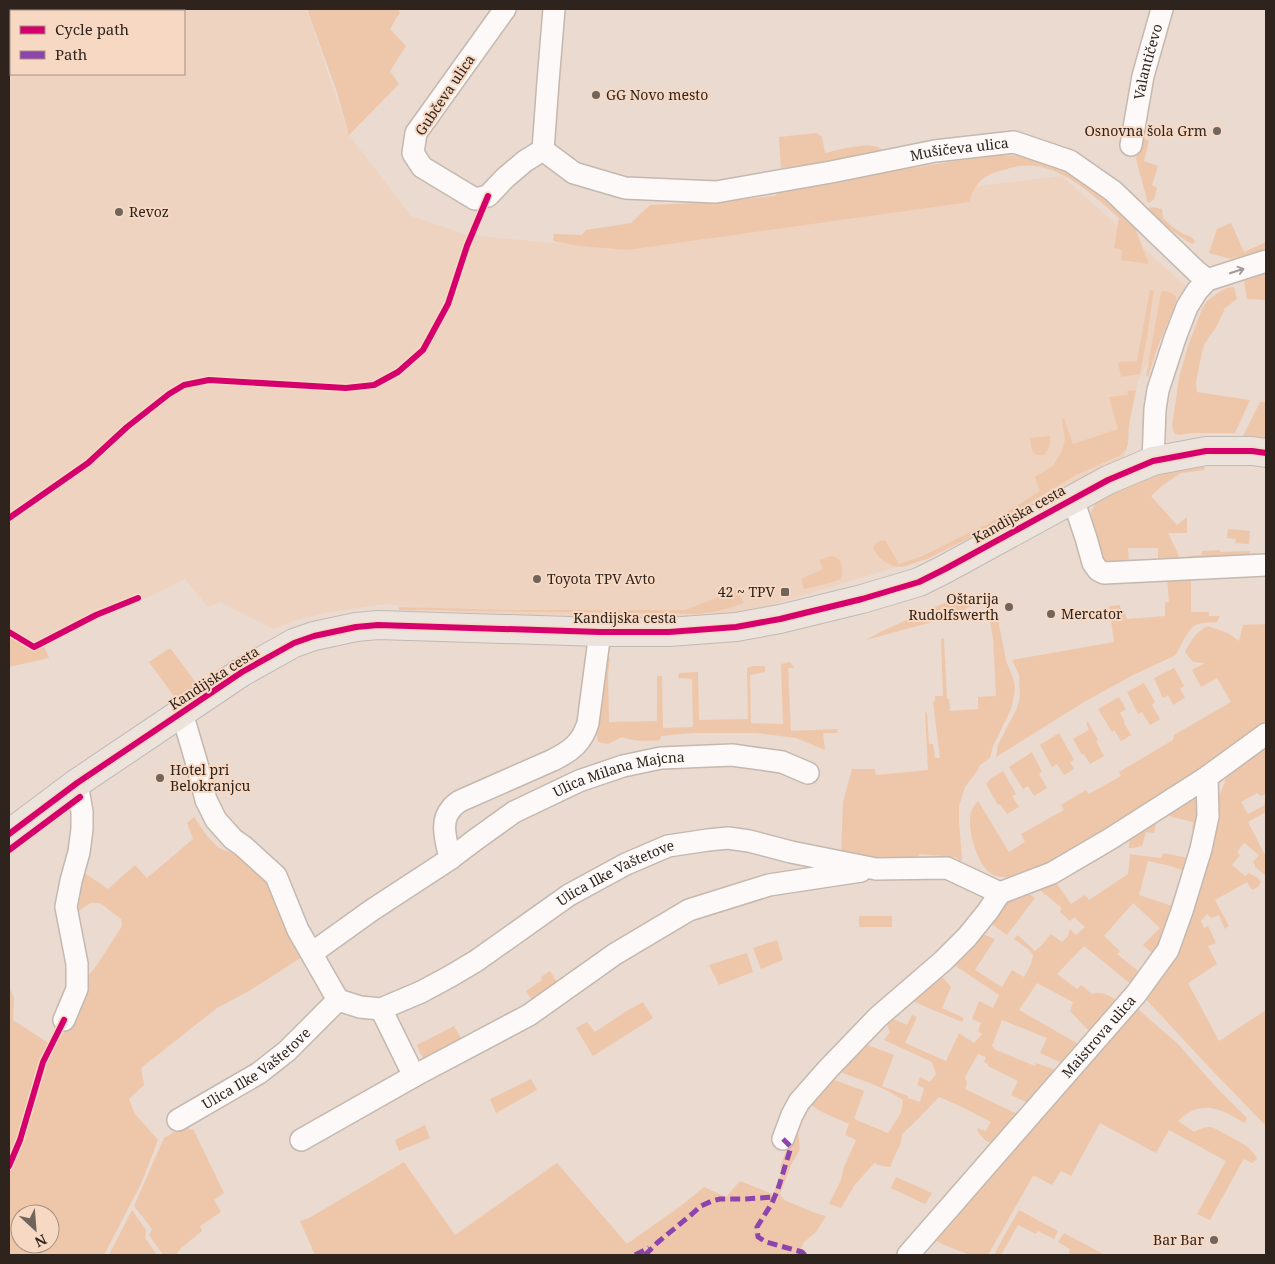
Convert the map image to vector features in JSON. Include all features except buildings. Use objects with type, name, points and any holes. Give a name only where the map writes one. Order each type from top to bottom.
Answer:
[{"type":"main road","name":"Kandijska cesta","points":[[9,834],[77,783],[242,672],[294,643],[314,636],[334,631],[378,626],[669,632],[736,627],[780,619],[862,600],[919,582],[1108,480],[1153,461],[1206,451],[1252,450],[1266,453]]},
{"type":"street","name":"Gubčeva ulica","points":[[505,9],[416,133],[413,153],[422,167],[474,199],[488,196],[525,161],[543,150]]},
{"type":"street","points":[[543,150],[554,9]]},
{"type":"street","name":"Valantičevo","points":[[1131,145],[1143,76],[1162,9]]},
{"type":"street","name":"Mušičeva ulica","points":[[543,150],[574,173],[625,188],[716,192],[831,172],[935,151],[1014,142],[1070,161],[1114,191],[1207,280]]},
{"type":"street","points":[[1153,461],[1154,409],[1158,390],[1187,307],[1207,280],[1266,261]]},
{"type":"street","points":[[1074,498],[1093,563],[1098,570],[1104,573],[1266,565]]},
{"type":"street","points":[[450,859],[444,829],[446,818],[451,808],[460,801],[553,760],[569,750],[582,738],[588,723],[600,632]]},
{"type":"street","points":[[182,713],[206,800],[216,820],[233,839],[276,876],[298,930],[338,1000],[360,1007],[381,1009],[414,1076]]},
{"type":"street","points":[[783,1139],[792,1114],[799,1102],[828,1069],[878,1016],[943,961],[967,937],[1000,893],[1052,873],[1121,832],[1207,777],[1266,734]]},
{"type":"street","name":"Ulica Milana Majcna","points":[[312,953],[372,910],[450,859],[514,812],[579,781],[623,766],[661,758],[732,756],[782,762],[808,772]]},
{"type":"street","name":"Maistrova ulica","points":[[908,1255],[1136,994],[1168,950],[1201,849],[1208,816],[1207,777]]},
{"type":"street","points":[[64,1020],[77,989],[78,964],[66,907],[79,852],[82,829],[82,812],[77,783]]},
{"type":"street","name":"Ulica Ilke Vaštetove","points":[[381,1009],[421,992],[476,961],[569,895],[626,864],[668,846],[728,838],[876,869]]},
{"type":"street","name":"Ulica Ilke Vaštetove","points":[[301,1140],[414,1076],[529,1015],[615,954],[689,910],[769,885],[876,869],[947,868],[1000,893]]},
{"type":"street","name":"Ulica Ilke Vaštetove","points":[[178,1120],[259,1073],[287,1051],[338,1000]]},
{"type":"shaded area","name":"Revoz","points":[[9,9],[306,9],[349,135],[411,216],[467,235],[627,250],[901,195],[1062,176],[1189,289],[1138,380],[1123,461],[1037,504],[900,566],[702,626],[542,621],[384,604],[325,613],[296,620],[274,629],[220,602],[208,607],[185,579],[149,597],[93,619],[35,649],[9,631]]},
{"type":"shaded area","points":[[307,9],[397,9],[400,12],[390,29],[406,46],[390,71],[399,84],[349,135],[337,92]]},
{"type":"shaded area","points":[[817,133],[822,137],[825,153],[867,145],[881,149],[885,154],[781,168],[779,137]]},
{"type":"shaded area","points":[[1142,138],[1149,141],[1144,161],[1158,166],[1152,185],[1157,188],[1154,199],[1148,203],[1136,159]]},
{"type":"shaded area","points":[[993,155],[1022,156],[1065,170],[1092,189],[1135,228],[1149,264],[1121,260],[1122,250],[1114,248],[1119,218],[1097,199],[1074,181],[1061,174],[1033,166],[1013,167],[986,176],[975,187],[970,202],[627,250],[579,246],[553,241],[554,234],[582,235],[586,230],[631,223],[650,205],[718,202],[774,196],[788,188]]},
{"type":"shaded area","points":[[1149,208],[1162,209],[1163,218],[1180,232],[1192,238],[1195,241],[1193,244],[1154,218]]},
{"type":"shaded area","points":[[1231,223],[1244,252],[1266,242],[1266,248],[1253,254],[1231,259],[1209,253],[1217,229]]},
{"type":"shaded area","points":[[1266,273],[1266,300],[1247,299],[1244,281]]},
{"type":"shaded area","points":[[1234,287],[1237,299],[1225,308],[1217,326],[1205,343],[1196,382],[1197,392],[1250,400],[1235,433],[1175,434],[1172,426],[1179,378],[1188,346],[1202,309],[1207,301],[1218,293],[1226,288]]},
{"type":"shaded area","points":[[1150,290],[1154,290],[1140,374],[1121,377],[1118,362],[1137,361]]},
{"type":"shaded area","points":[[1165,291],[1176,296],[1176,302],[1148,377],[1146,376],[1161,292]]},
{"type":"shaded area","points":[[1136,390],[1129,423],[1128,444],[1126,450],[1119,456],[1076,475],[977,534],[927,559],[902,567],[893,566],[878,556],[873,548],[878,542],[885,540],[899,564],[922,556],[991,522],[1040,491],[1035,477],[1053,466],[1061,452],[1065,440],[1062,420],[1064,418],[1073,444],[1118,429],[1109,397],[1128,395],[1127,391]]},
{"type":"shaded area","points":[[1260,402],[1266,402],[1266,442],[1242,438]]},
{"type":"shaded area","points":[[1050,436],[1047,451],[1044,455],[1036,455],[1032,451],[1030,438]]},
{"type":"shaded area","points":[[1203,465],[1205,470],[1181,473],[1151,496],[1177,525],[1187,517],[1187,533],[1168,533],[1179,556],[1172,563],[1158,563],[1158,548],[1128,548],[1129,563],[1109,564],[1104,560],[1098,549],[1091,525],[1091,512],[1097,500],[1135,481],[1168,471]]},
{"type":"shaded area","points":[[1228,529],[1250,531],[1249,544],[1235,543],[1236,539],[1227,538]]},
{"type":"shaded area","points":[[1220,550],[1220,552],[1250,551],[1249,557],[1189,562],[1187,556],[1202,555],[1202,551]]},
{"type":"shaded area","points":[[831,556],[838,559],[842,564],[841,579],[804,589],[801,579],[823,569],[819,560]]},
{"type":"shaded area","points":[[1167,578],[1191,578],[1191,612],[1209,612],[1209,616],[1220,616],[1217,622],[1196,625],[1188,633],[1174,656],[1133,675],[1084,702],[996,757],[998,745],[1017,708],[1020,697],[1019,675],[1012,660],[1114,642],[1109,606],[1120,605],[1121,613],[1125,613],[1127,619],[1165,616],[1165,602],[1169,602]]},
{"type":"shaded area","points":[[737,590],[744,603],[723,610],[700,614],[399,610],[399,607],[509,610],[685,610]]},
{"type":"shaded area","points":[[964,594],[980,596],[976,603],[962,611],[936,621],[866,640],[880,632]]},
{"type":"shaded area","points":[[997,614],[1006,661],[1015,687],[1014,696],[1011,709],[993,746],[990,758],[980,765],[965,787],[959,806],[962,860],[959,861],[956,857],[950,858],[949,861],[941,862],[942,856],[919,854],[918,860],[841,856],[843,802],[852,769],[875,769],[876,775],[928,770],[925,712],[927,713],[929,744],[933,744],[935,758],[940,758],[933,702],[935,701],[935,696],[943,696],[941,638],[944,639],[947,699],[949,699],[950,711],[978,709],[978,697],[996,696],[993,638],[989,616]]},
{"type":"shaded area","points":[[1266,624],[1266,725],[1144,810],[1030,873],[1015,877],[998,877],[989,872],[981,861],[972,839],[970,818],[978,801],[1009,852],[1025,842],[1021,834],[1064,810],[1061,805],[1086,790],[1089,794],[1121,776],[1119,772],[1173,740],[1174,735],[1231,702],[1217,678],[1201,687],[1192,670],[1205,663],[1193,662],[1185,652],[1200,631],[1208,626],[1228,633],[1239,641],[1243,625]]},
{"type":"shaded area","points":[[9,635],[33,650],[44,646],[49,658],[9,667]]},
{"type":"shaded area","points":[[170,648],[197,684],[176,699],[149,662]]},
{"type":"shaded area","points":[[610,658],[608,675],[609,722],[657,721],[657,676],[662,676],[663,728],[693,727],[692,679],[678,678],[679,673],[698,672],[699,720],[748,719],[747,668],[765,666],[765,672],[750,675],[751,723],[783,724],[781,664],[790,662],[794,668],[788,668],[791,731],[837,729],[838,733],[823,733],[825,750],[796,738],[756,733],[693,733],[661,736],[660,740],[651,741],[622,737],[608,744],[598,742],[596,731],[607,659]]},
{"type":"shaded area","points":[[1174,668],[1184,686],[1180,689],[1185,698],[1173,705],[1168,695],[1163,698],[1154,678]]},
{"type":"shaded area","points":[[1144,683],[1155,702],[1152,705],[1160,719],[1150,725],[1142,712],[1138,714],[1127,692]]},
{"type":"shaded area","points":[[1119,697],[1126,709],[1120,713],[1131,735],[1121,741],[1114,730],[1112,732],[1098,709]]},
{"type":"shaded area","points":[[1088,722],[1104,756],[1090,764],[1084,754],[1082,755],[1073,739],[1089,730],[1086,723]]},
{"type":"shaded area","points":[[1059,733],[1074,760],[1070,762],[1074,769],[1064,775],[1057,764],[1052,767],[1040,745]]},
{"type":"shaded area","points":[[1266,740],[1266,794],[1261,796],[1257,793],[1241,802],[1248,814],[1265,805],[1266,801],[1266,812],[1248,822],[1266,857],[1266,876],[1255,867],[1253,862],[1259,855],[1244,843],[1237,852],[1240,855],[1232,865],[1245,876],[1249,873],[1261,882],[1258,887],[1252,890],[1247,882],[1215,900],[1229,926],[1225,929],[1219,915],[1211,918],[1207,914],[1201,921],[1204,928],[1208,926],[1216,943],[1208,946],[1217,964],[1188,983],[1219,1041],[1266,1010],[1266,1126],[1144,997],[1215,796],[1219,796],[1225,782],[1225,774]]},
{"type":"shaded area","points":[[1032,752],[1042,772],[1039,774],[1047,788],[1034,796],[1028,786],[1023,789],[1009,767]]},
{"type":"shaded area","points":[[1003,771],[1016,794],[1012,796],[1019,807],[1007,814],[1000,804],[998,805],[986,784],[990,779]]},
{"type":"shaded area","points":[[1192,797],[1200,805],[1196,829],[1192,829],[1193,822],[1160,814]]},
{"type":"shaded area","points":[[1158,816],[1154,833],[1146,832],[1142,846],[1129,848],[1134,831],[1142,824]]},
{"type":"shaded area","points":[[194,817],[207,836],[219,848],[242,857],[260,869],[279,903],[282,922],[302,957],[249,991],[217,1008],[141,1068],[144,1085],[129,1099],[135,1114],[158,1140],[141,1184],[104,1255],[9,1255],[9,987],[14,998],[13,1020],[53,1046],[72,1022],[87,977],[122,926],[121,919],[100,903],[90,903],[70,918],[80,870],[108,889],[135,865],[147,878],[193,839],[187,823]]},
{"type":"shaded area","points":[[1163,853],[1193,859],[1188,872],[1148,861],[1139,895],[1178,908],[1154,955],[1143,945],[1160,928],[1133,903],[1104,936],[1120,951],[1117,954],[1143,975],[1132,985],[1084,946],[1057,974],[1077,989],[1081,985],[1092,994],[1100,993],[1107,995],[1120,1003],[1092,1034],[1070,1011],[1073,1002],[1037,983],[1019,1010],[1082,1046],[1062,1063],[1040,1053],[1047,1038],[1002,1020],[992,1046],[996,1050],[1035,1066],[1036,1063],[1053,1069],[1054,1072],[1028,1103],[1011,1095],[1018,1081],[988,1066],[984,1062],[986,1057],[978,1054],[965,1077],[967,1084],[965,1089],[1021,1116],[997,1145],[986,1141],[978,1132],[977,1128],[986,1131],[991,1122],[939,1097],[902,1134],[901,1142],[890,1167],[874,1163],[854,1186],[841,1208],[829,1204],[841,1180],[844,1167],[856,1140],[845,1135],[849,1124],[820,1111],[810,1104],[832,1079],[864,1091],[854,1119],[888,1133],[901,1113],[903,1100],[896,1095],[840,1072],[862,1043],[894,1055],[882,1086],[920,1102],[924,1088],[917,1085],[920,1077],[930,1082],[936,1074],[932,1062],[884,1040],[890,1032],[885,1020],[889,1017],[907,1025],[912,1015],[917,1017],[905,1043],[946,1061],[959,1033],[974,1043],[982,1034],[978,1031],[981,1023],[972,1019],[979,1001],[993,1008],[999,995],[951,963],[980,933],[995,939],[975,970],[1002,987],[1012,970],[1024,977],[1031,964],[1033,955],[1014,939],[1018,935],[1035,951],[1051,934],[1062,942],[1068,936],[1070,929],[1076,935],[1085,927],[1074,917],[1070,921],[1060,912],[1062,908],[1036,887],[1057,884],[1071,904],[1085,895],[1089,900],[1128,874],[1129,854],[1161,858]]},
{"type":"shaded area","points":[[1024,890],[1035,898],[1007,935],[990,923],[1007,904],[1005,901]]},
{"type":"shaded area","points":[[859,916],[892,916],[892,927],[859,927]]},
{"type":"shaded area","points":[[777,940],[783,960],[761,969],[753,948]]},
{"type":"shaded area","points":[[747,953],[753,972],[719,985],[709,965]]},
{"type":"shaded area","points":[[550,971],[561,988],[536,1006],[526,991],[542,980],[541,977]]},
{"type":"shaded area","points":[[937,971],[951,987],[942,1008],[964,1018],[962,1022],[905,998]]},
{"type":"shaded area","points":[[643,1002],[653,1018],[593,1056],[576,1028],[587,1022],[595,1032]]},
{"type":"shaded area","points":[[1132,1004],[1178,1044],[1215,1086],[1247,1118],[1245,1123],[1219,1110],[1203,1108],[1187,1114],[1178,1121],[1194,1132],[1208,1127],[1216,1129],[1251,1150],[1257,1159],[1252,1163],[1243,1160],[1210,1220],[1197,1214],[1226,1161],[1169,1130],[1156,1153],[1100,1123],[1071,1176],[1061,1171],[1052,1185],[1033,1176],[988,1255],[970,1255],[931,1238],[1034,1115],[1043,1118]]},
{"type":"shaded area","points":[[454,1026],[465,1046],[425,1063],[417,1045]]},
{"type":"shaded area","points":[[531,1079],[537,1090],[496,1113],[490,1099]]},
{"type":"shaded area","points":[[186,1123],[190,1130],[193,1129],[224,1193],[214,1200],[221,1212],[200,1226],[202,1231],[181,1248],[176,1255],[163,1255],[149,1235],[152,1229],[134,1206],[164,1138]]},
{"type":"shaded area","points":[[425,1125],[430,1138],[399,1151],[395,1140]]},
{"type":"shaded area","points":[[794,1127],[798,1132],[800,1148],[780,1194],[784,1200],[826,1216],[816,1232],[803,1243],[801,1250],[808,1255],[315,1255],[300,1221],[309,1218],[404,1162],[455,1235],[557,1163],[627,1244],[704,1187],[726,1197],[740,1181],[773,1194],[783,1170],[780,1168]]},
{"type":"shaded area","points":[[896,1177],[932,1193],[925,1204],[891,1188]]},
{"type":"shaded area","points":[[132,1210],[146,1230],[145,1238],[157,1255],[109,1255]]},
{"type":"shaded area","points":[[1019,1210],[1058,1231],[1054,1239],[1038,1231],[1036,1234],[1018,1225],[1001,1255],[994,1255],[1004,1236]]},
{"type":"shaded area","points":[[1064,1233],[1105,1255],[1074,1255],[1069,1253],[1070,1249],[1058,1242]]},
{"type":"marked path","points":[[783,1139],[791,1147],[778,1189],[772,1203],[757,1227],[758,1237],[766,1242],[802,1252],[805,1255]]},
{"type":"marked path","points":[[645,1255],[701,1206],[712,1201],[775,1197]]},
{"type":"marked path","points":[[635,1255],[649,1248]]},
{"type":"cycle path","points":[[9,518],[88,463],[127,427],[169,394],[184,385],[209,380],[346,388],[374,385],[398,372],[423,350],[448,304],[467,246],[488,196]]},
{"type":"cycle path","points":[[9,834],[77,783],[242,672],[294,643],[314,636],[356,627],[378,625],[600,632],[669,632],[736,627],[780,619],[862,599],[919,582],[1108,480],[1153,461],[1206,451],[1252,451],[1266,453]]},
{"type":"cycle path","points":[[9,632],[34,647],[96,615],[138,598]]},
{"type":"cycle path","points":[[9,850],[80,797]]},
{"type":"cycle path","points":[[9,1166],[20,1140],[43,1062],[64,1020]]},
{"type":"place","name":"GG Novo mesto","points":[[596,95]]},
{"type":"place","name":"Osnovna šola Grm","points":[[1217,131]]},
{"type":"place","name":"Revoz","points":[[119,212]]},
{"type":"place","name":"Toyota TPV Avto","points":[[537,579]]},
{"type":"place","name":"42 ~ TPV","points":[[785,592]]},
{"type":"place","name":"Oštarija Rudolfswerth","points":[[1009,607]]},
{"type":"place","name":"Mercator","points":[[1051,614]]},
{"type":"place","name":"Hotel pri Belokranjcu","points":[[160,778]]},
{"type":"place","name":"Bar Bar","points":[[1214,1240]]}]
